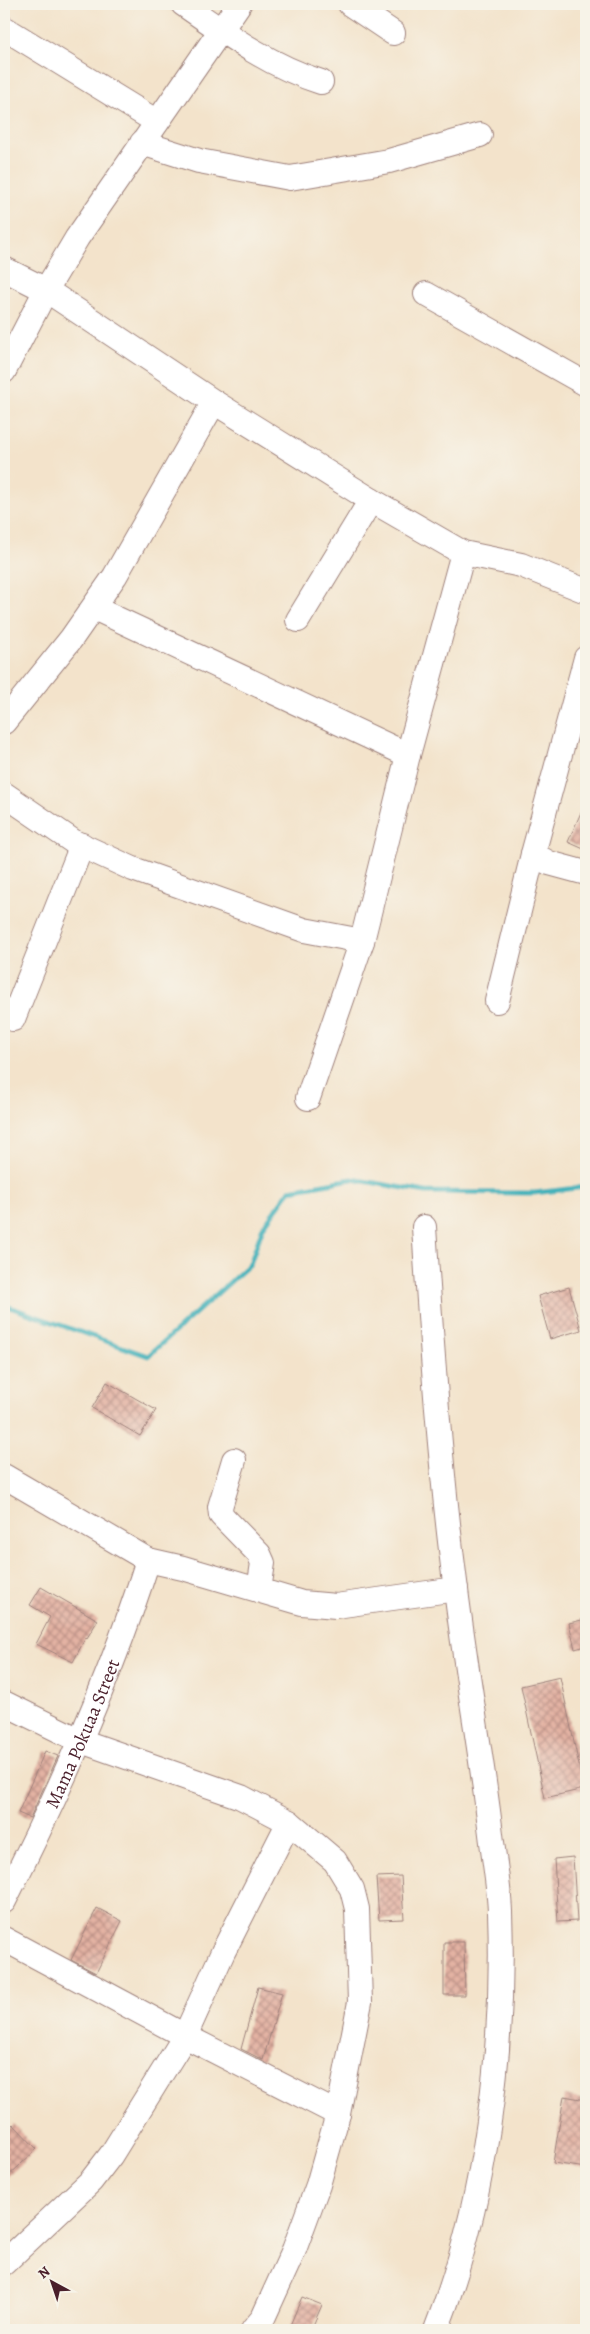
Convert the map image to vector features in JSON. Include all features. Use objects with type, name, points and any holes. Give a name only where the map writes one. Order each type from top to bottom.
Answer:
[{"type":"street","points":[[183,4],[268,60],[298,75],[321,82]]},
{"type":"street","points":[[4,371],[46,290],[78,238],[239,4]]},
{"type":"street","points":[[350,4],[393,33]]},
{"type":"street","points":[[4,28],[157,122]]},
{"type":"street","points":[[142,144],[199,161],[290,178],[389,161],[480,135]]},
{"type":"street","points":[[4,268],[46,290],[214,402],[371,500],[462,553],[521,565],[586,591]]},
{"type":"street","points":[[426,294],[586,384]]},
{"type":"street","points":[[4,722],[94,608],[115,576],[214,402]]},
{"type":"street","points":[[298,620],[371,500]]},
{"type":"street","points":[[308,1098],[362,941],[408,755],[462,553]]},
{"type":"street","points":[[94,608],[408,755]]},
{"type":"street","points":[[497,1000],[586,658]]},
{"type":"street","points":[[4,794],[74,842],[133,869],[304,930],[362,941]]},
{"type":"street","points":[[13,1019],[82,845]]},
{"type":"street","points":[[534,854],[549,863],[586,873]]},
{"type":"street","points":[[424,1227],[437,1418],[456,1589],[500,1910],[499,2033],[482,2166],[470,2219],[436,2330]]},
{"type":"street","points":[[234,1460],[220,1507],[221,1515],[259,1554],[263,1562],[259,1590]]},
{"type":"street","points":[[4,1476],[148,1560],[183,1568],[302,1603],[336,1606],[456,1589]]},
{"type":"street","name":"Mama Pokuaa Street","points":[[4,1901],[81,1741],[148,1560]]},
{"type":"street","points":[[4,1703],[81,1741],[241,1797],[289,1822],[335,1861],[352,1889],[357,1909],[360,2002],[338,2114],[318,2185],[294,2250],[263,2318],[253,2330]]},
{"type":"street","points":[[4,2263],[90,2181],[111,2155],[184,2036],[223,1952],[289,1822]]},
{"type":"street","points":[[4,1939],[184,2036],[338,2114]]},
{"type":"building","points":[[586,801],[586,850],[568,842]]},
{"type":"building","points":[[569,1287],[581,1330],[550,1339],[538,1296]]},
{"type":"building","points":[[107,1382],[156,1410],[140,1436],[92,1408]]},
{"type":"building","points":[[41,1587],[98,1620],[86,1637],[73,1662],[36,1644],[50,1617],[30,1605]]},
{"type":"building","points":[[586,1619],[586,1646],[575,1649],[569,1623]]},
{"type":"building","points":[[560,1677],[584,1789],[545,1798],[521,1686]]},
{"type":"building","points":[[45,1751],[58,1756],[30,1818],[18,1813]]},
{"type":"building","points":[[573,1857],[577,1921],[558,1922],[554,1859]]},
{"type":"building","points":[[401,1876],[404,1919],[379,1920],[376,1877]]},
{"type":"building","points":[[97,1908],[122,1921],[96,1973],[71,1960]]},
{"type":"building","points":[[444,1942],[464,1942],[465,1995],[444,1995]]},
{"type":"building","points":[[258,1987],[282,1993],[263,2060],[241,2049]]},
{"type":"building","points":[[564,2096],[586,2100],[586,2168],[553,2163]]},
{"type":"building","points":[[13,2124],[37,2149],[4,2180],[4,2133]]},
{"type":"building","points":[[302,2297],[322,2305],[311,2330],[288,2330]]},
{"type":"waterway","points":[[4,1305],[148,1356],[250,1264],[263,1227],[290,1190],[352,1179],[426,1192],[534,1193],[586,1187]]}]
